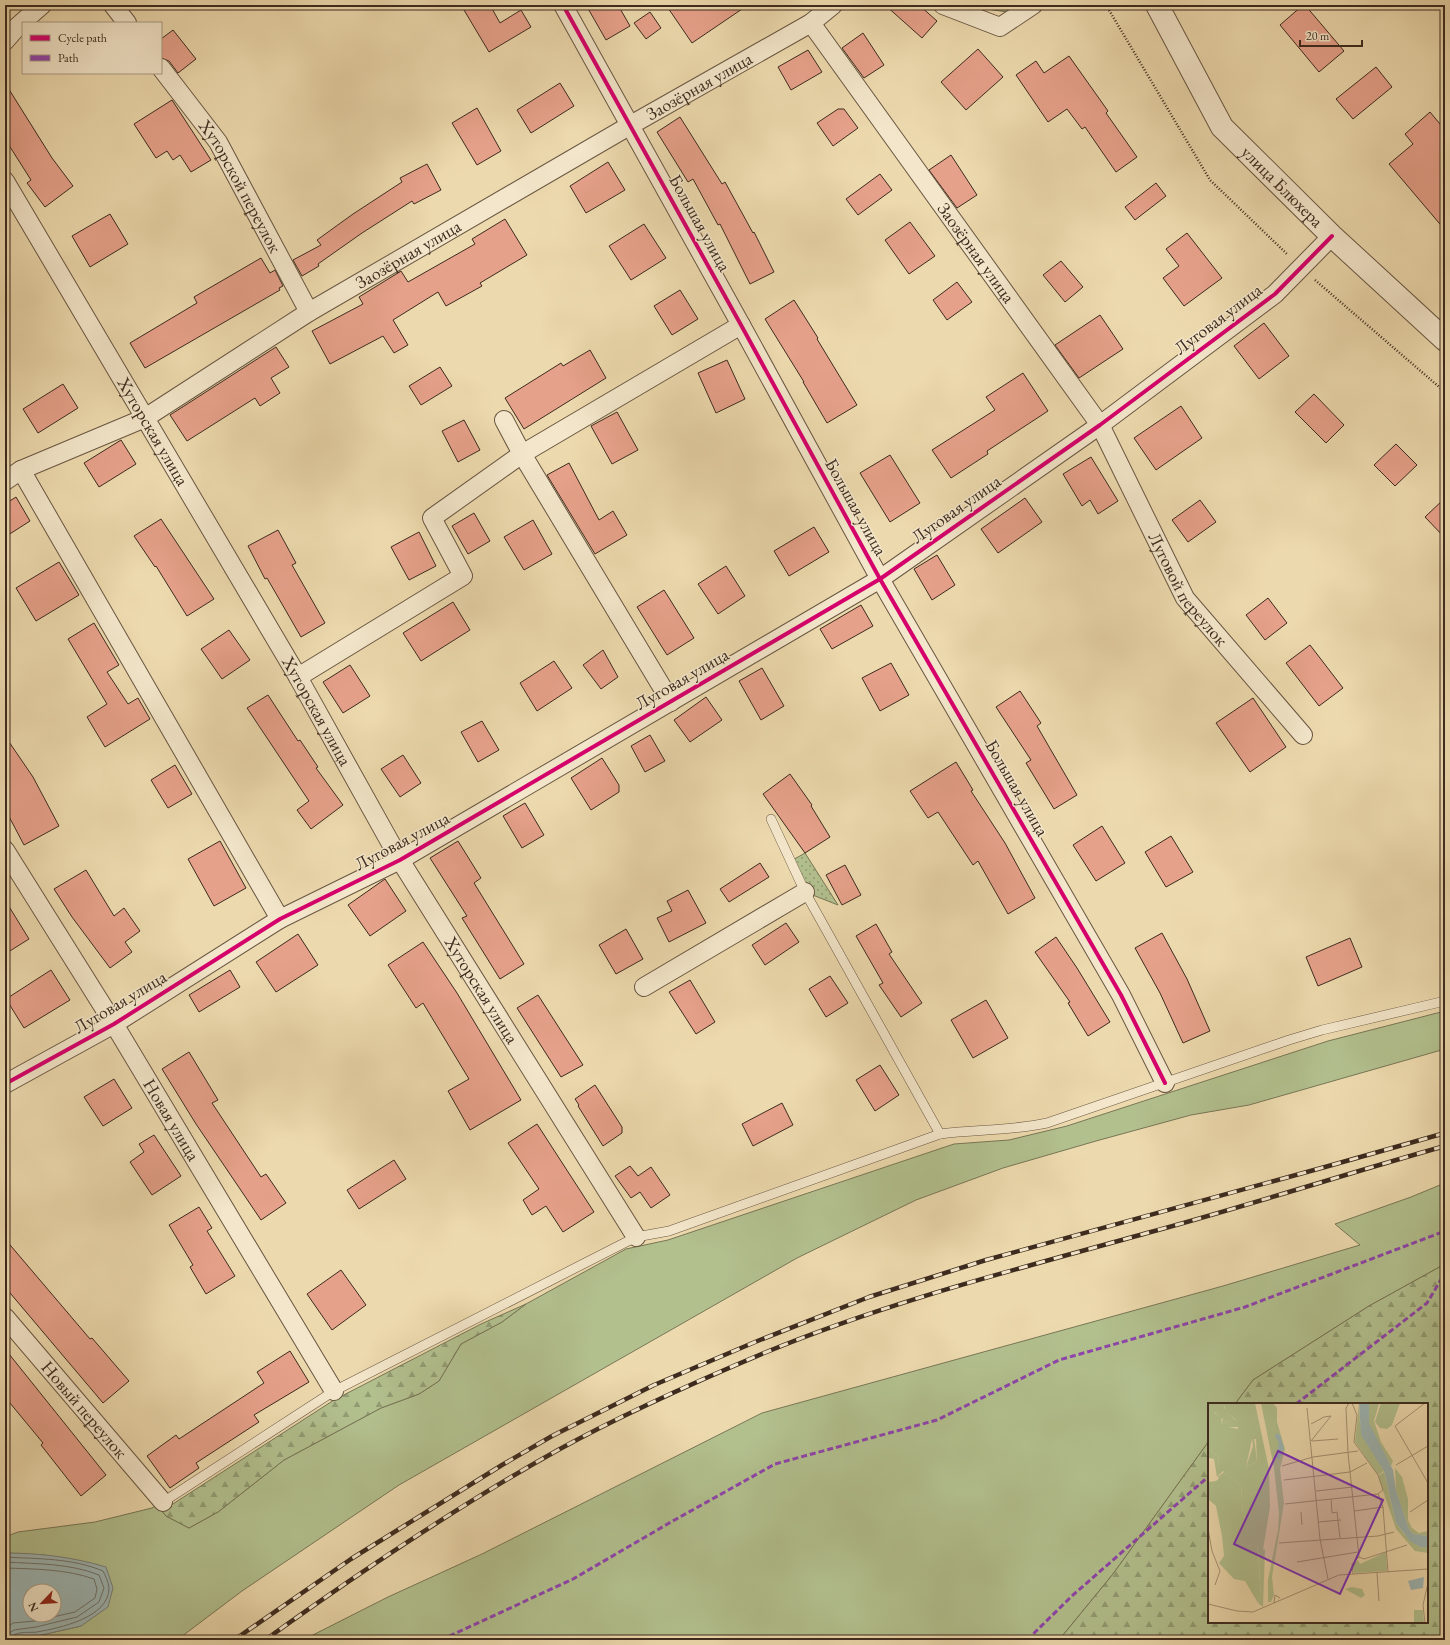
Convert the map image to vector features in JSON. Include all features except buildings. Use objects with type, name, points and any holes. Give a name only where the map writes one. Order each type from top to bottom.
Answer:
[{"type":"street","points":[[23,22],[42,5]]},
{"type":"street","points":[[113,5],[126,22]]},
{"type":"street","name":"Большая улица","points":[[563,5],[880,579],[1107,969],[1142,1034],[1164,1083]]},
{"type":"street","name":"Заозёрная улица","points":[[5,481],[21,470],[145,418],[309,312],[629,126],[811,23],[833,5]]},
{"type":"street","points":[[943,5],[1000,27],[1033,5]]},
{"type":"street","name":"улица Блюхера","points":[[1157,5],[1222,128],[1332,236],[1445,340]]},
{"type":"street","points":[[5,41],[22,22]]},
{"type":"street","name":"Заозёрная улица","points":[[811,23],[1100,425]]},
{"type":"street","name":"Хуторской переулок","points":[[162,69],[218,142],[309,312]]},
{"type":"street","name":"Хуторская улица","points":[[5,181],[298,677],[400,860],[636,1237]]},
{"type":"street","name":"Луговая улица","points":[[5,1084],[114,1024],[280,919],[400,860],[880,579],[1100,425],[1276,294],[1332,236]]},
{"type":"street","points":[[298,677],[463,576],[432,518],[522,454],[741,325]]},
{"type":"street","points":[[504,420],[522,454],[671,702]]},
{"type":"street","name":"Луговой переулок","points":[[1100,425],[1185,598],[1303,735]]},
{"type":"street","points":[[21,470],[280,919]]},
{"type":"street","name":"Новая улица","points":[[5,850],[114,1024],[334,1391]]},
{"type":"street","points":[[644,987],[805,892]]},
{"type":"street","name":"Новый переулок","points":[[5,1316],[163,1502]]},
{"type":"lane","points":[[771,819],[805,892],[940,1134]]},
{"type":"lane","points":[[163,1502],[334,1391],[636,1237],[669,1231],[940,1134],[962,1131],[1024,1128],[1047,1123],[1302,1036],[1445,1001]]},
{"type":"path","points":[[1106,5],[1210,180],[1301,268],[1445,392]]},
{"type":"green space","points":[[969,5],[1018,5],[1007,12]]},
{"type":"green space","points":[[805,853],[838,905],[805,892],[791,861]]},
{"type":"green space","points":[[1445,1011],[1445,1049],[1249,1105],[1191,1115],[1003,1168],[916,1200],[797,1258],[399,1485],[242,1591],[177,1640],[5,1640],[37,1636],[81,1626],[62,1589],[62,1583],[59,1583],[45,1555],[5,1553],[5,1537],[18,1532],[95,1522],[152,1508],[157,1505],[166,1516],[189,1528],[218,1512],[284,1460],[381,1408],[419,1394],[439,1381],[461,1344],[502,1322],[526,1304],[626,1249],[668,1240],[954,1144],[1009,1140],[1067,1126],[1328,1041]]},
{"type":"green space","points":[[1445,1183],[1445,1264],[1369,1306],[1253,1380],[1236,1403],[1208,1403],[1208,1442],[1113,1574],[1059,1640],[303,1640],[388,1597],[482,1554],[762,1413],[1223,1286],[1360,1245],[1335,1224],[1411,1197]]},
{"type":"green space","points":[[1445,1264],[1445,1640],[1059,1640],[1113,1574],[1208,1442],[1208,1623],[1428,1623],[1428,1403],[1236,1403],[1253,1380],[1369,1306]]},
{"type":"green space","points":[[526,1304],[502,1322],[461,1344],[439,1381],[419,1394],[381,1408],[284,1460],[218,1512],[189,1528],[166,1516],[162,1511],[334,1400],[481,1324]]},
{"type":"water","points":[[5,1553],[56,1556],[106,1567],[113,1588],[108,1607],[81,1626],[37,1636],[5,1639]]},
{"type":"railway","points":[[234,1640],[351,1559],[502,1465],[552,1436],[654,1385],[755,1342],[869,1297],[986,1260],[1445,1133]]},
{"type":"railway","points":[[265,1640],[446,1517],[558,1450],[634,1411],[764,1353],[858,1318],[953,1287],[1222,1212],[1445,1146]]},
{"type":"marked path","points":[[441,1640],[573,1579],[775,1464],[937,1420],[1059,1360],[1245,1307],[1445,1231]]},
{"type":"marked path","points":[[1297,1403],[1427,1303],[1445,1273]]},
{"type":"marked path","points":[[1027,1640],[1073,1595],[1208,1477]]},
{"type":"cycle path","points":[[563,5],[880,579],[1121,995],[1165,1083]]},
{"type":"cycle path","points":[[5,1084],[114,1024],[280,919],[400,860],[880,579],[1100,425],[1275,294],[1332,236]]}]
